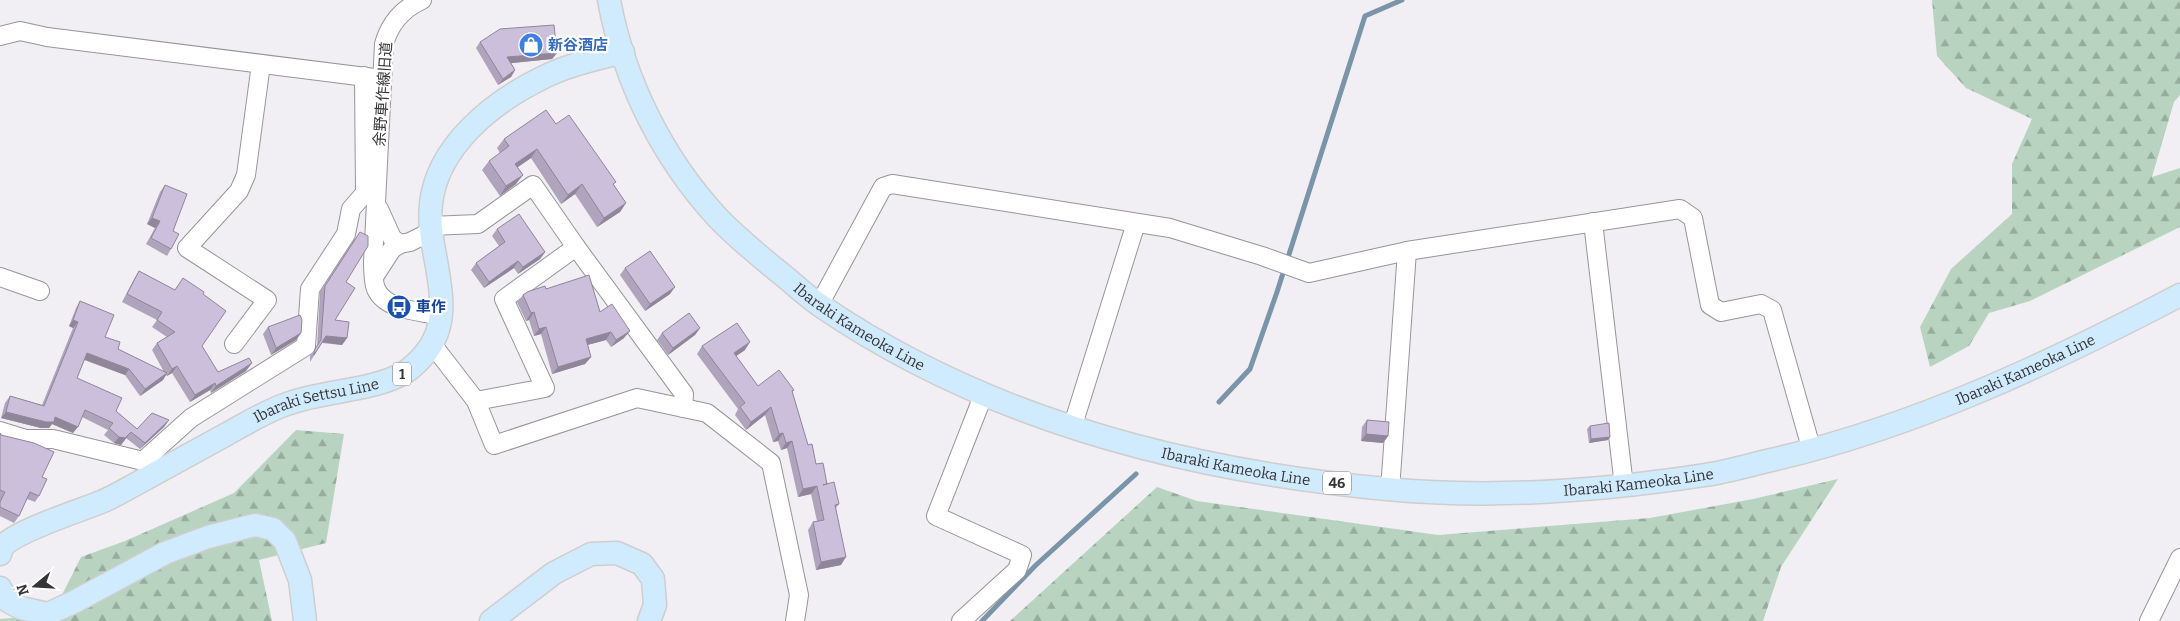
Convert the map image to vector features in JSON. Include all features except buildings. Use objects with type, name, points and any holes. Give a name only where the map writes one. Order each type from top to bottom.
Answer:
[{"type":"main road","name":"Ibaraki Kameoka Line","points":[[611,7],[630,77],[649,120],[678,170],[719,219],[818,304],[889,348],[983,396],[1072,428],[1206,463],[1262,474],[1390,490],[1494,493],[1624,486],[1710,474],[1812,451],[1883,429],[1959,401],[2070,352],[2180,295]]},
{"type":"main road","name":"Ibaraki Settsu Line","points":[[3,545],[50,522],[107,500],[258,417],[286,404],[316,395],[394,378],[416,363],[432,344],[441,316],[442,304],[439,273],[430,229],[431,203],[436,180],[455,145],[484,117],[510,96],[543,77],[572,66],[623,52]]},
{"type":"main road","points":[[0,588],[8,601],[20,608],[48,614],[99,589],[165,552],[208,537],[255,525],[273,529],[285,541],[300,580],[305,621]]},
{"type":"main road","points":[[491,621],[554,573],[592,554],[617,553],[642,564],[653,579],[655,605],[649,621]]},
{"type":"street","name":"余野車作線旧道","points":[[422,0],[405,9],[393,22],[384,44],[373,262],[376,288],[384,300],[399,307],[441,316]]},
{"type":"street","points":[[0,36],[20,31],[47,37],[382,79]]},
{"type":"street","points":[[234,344],[267,300],[188,248],[239,191],[246,175],[261,64]]},
{"type":"street","points":[[0,431],[26,439],[53,439],[143,461],[191,418],[306,346],[310,289],[346,234],[351,209],[365,193],[364,76]]},
{"type":"street","points":[[818,304],[883,188],[892,184],[1170,228],[1262,256],[1308,273],[1407,251],[1680,209],[1694,218],[1710,305],[1721,312],[1761,304],[1772,310],[1812,451]]},
{"type":"street","points":[[374,277],[392,249],[400,244],[410,242],[430,229],[478,224],[533,185],[684,394],[682,408]]},
{"type":"street","name":"余野車作線旧道","points":[[377,204],[392,238],[400,244]]},
{"type":"street","points":[[1593,222],[1624,486]]},
{"type":"street","points":[[1072,428],[1136,223]]},
{"type":"street","points":[[476,401],[545,388],[504,299],[576,247]]},
{"type":"street","points":[[1390,490],[1407,251]]},
{"type":"street","points":[[0,277],[40,291]]},
{"type":"street","points":[[432,344],[476,401],[494,445],[637,398],[707,413],[771,463],[800,595],[795,621]]},
{"type":"street","points":[[961,621],[1017,570],[1022,555],[936,516],[983,396]]},
{"type":"street","points":[[2149,621],[2180,558]]},
{"type":"green space","points":[[1932,0],[2180,0],[2180,95],[2174,102],[2152,177],[2180,168],[2180,227],[2030,301],[1989,313],[1969,346],[1930,367],[1920,327],[1951,269],[2012,214],[2012,164],[2032,119],[1966,88],[1937,56]]},
{"type":"green space","points":[[296,430],[344,434],[326,543],[259,560],[272,621],[0,621],[0,619],[52,615],[81,557],[125,541],[234,493]]},
{"type":"green space","points":[[1838,479],[1781,567],[1763,621],[1010,621],[1157,487],[1197,501],[1438,535],[1650,518],[1753,499]]},
{"type":"waterway","points":[[1219,402],[1250,369],[1277,292],[1365,16],[1402,0]]},
{"type":"waterway","points":[[982,621],[1036,565],[1136,474]]},
{"type":"place","name":"新谷酒店","points":[[531,45]]},
{"type":"place","name":"車作","points":[[399,307]]}]
